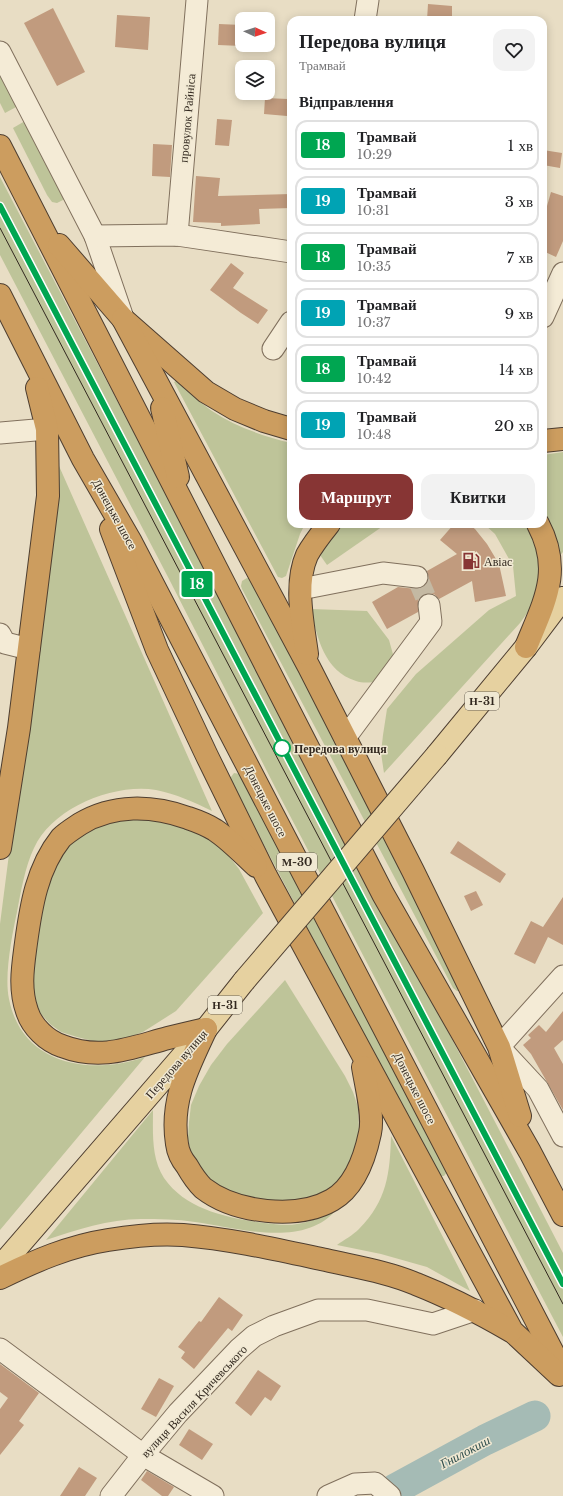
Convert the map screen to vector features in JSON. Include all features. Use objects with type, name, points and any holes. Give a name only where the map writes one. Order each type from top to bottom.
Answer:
[{"type":"highway","points":[[0,146],[187,514],[383,894],[530,1152],[563,1215]]},
{"type":"highway","points":[[37,218],[123,319],[206,392],[235,409],[264,421],[287,428]]},
{"type":"highway","name":"Донецьке шосе","points":[[0,294],[84,459],[131,542],[563,1372]]},
{"type":"highway","points":[[123,319],[345,738],[413,871],[499,1047],[530,1152]]},
{"type":"highway","points":[[0,848],[19,728],[48,496],[47,429],[29,353]]},
{"type":"highway","points":[[154,377],[187,514]]},
{"type":"highway","points":[[547,441],[563,439]]},
{"type":"highway","points":[[84,459],[158,650],[207,756],[266,876],[360,1048],[431,1184],[512,1331]]},
{"type":"highway","points":[[308,667],[301,609],[301,580],[307,556],[318,536],[325,528]]},
{"type":"highway","points":[[526,647],[547,593],[550,574],[549,552],[540,528]]},
{"type":"highway","points":[[206,1030],[168,1038],[134,1049],[96,1053],[77,1051],[60,1046],[47,1038],[35,1027],[27,1013],[23,998],[21,978],[30,910],[44,866],[51,852],[62,837],[75,827],[89,818],[112,810],[132,808],[171,812],[195,820],[214,829],[228,840],[266,876]]},
{"type":"highway","points":[[206,1030],[180,1086],[176,1106],[177,1146],[182,1159],[203,1187],[219,1197],[238,1205],[281,1212],[313,1208],[334,1199],[349,1185],[362,1164],[370,1132],[370,1105],[360,1048]]},
{"type":"highway","points":[[0,1278],[41,1258],[76,1247],[107,1240],[143,1236],[182,1235],[225,1240],[286,1251],[376,1271],[415,1283],[475,1310],[512,1331],[563,1379]]},
{"type":"main road","name":"Передова вулиця","points":[[0,1267],[206,1030],[244,981],[437,755],[526,647],[563,598]]},
{"type":"street","name":"провулок Райніса","points":[[177,235],[197,0]]},
{"type":"street","points":[[366,16],[368,0]]},
{"type":"street","points":[[0,52],[95,236],[123,319]]},
{"type":"street","points":[[95,236],[177,235],[287,251]]},
{"type":"street","points":[[547,308],[563,273]]},
{"type":"street","points":[[272,349],[287,328]]},
{"type":"street","points":[[0,433],[47,429]]},
{"type":"street","points":[[301,589],[383,572],[416,577]]},
{"type":"street","points":[[345,738],[431,622],[429,605]]},
{"type":"street","points":[[0,634],[5,643],[29,649]]},
{"type":"street","points":[[563,976],[499,1047],[538,1089],[563,1136]]},
{"type":"street","name":"вулиця Василя Кричевського","points":[[111,1496],[178,1413],[239,1349],[254,1336],[274,1326],[318,1310],[367,1310],[433,1324],[475,1310]]},
{"type":"street","points":[[0,1349],[143,1456],[213,1496]]},
{"type":"street","points":[[328,1496],[356,1484],[375,1483],[390,1496]]},
{"type":"green space","points":[[0,72],[18,106],[5,113],[0,103]]},
{"type":"green space","points":[[25,121],[64,194],[63,200],[57,203],[52,202],[47,195],[13,128]]},
{"type":"green space","points":[[0,177],[563,1253],[563,1337],[276,789],[168,577],[0,255]]},
{"type":"green space","points":[[176,381],[207,408],[221,417],[260,434],[287,442],[287,528],[303,528],[286,576],[282,578],[278,577],[174,382]]},
{"type":"green space","points":[[563,452],[563,552],[557,559],[547,528],[547,454]]},
{"type":"green space","points":[[59,466],[212,811],[185,799],[156,790],[122,790],[86,801],[69,810],[55,821],[43,834],[34,848],[28,863],[22,888],[8,967],[7,979],[9,999],[16,1021],[28,1039],[43,1051],[61,1060],[81,1064],[102,1065],[124,1063],[145,1057],[0,1230],[0,924]]},
{"type":"green space","points":[[337,528],[380,528],[327,565],[320,555],[321,548]]},
{"type":"green space","points":[[488,528],[528,528],[537,543],[542,567],[533,605],[520,623],[384,773],[381,753],[387,709],[416,674],[489,610],[516,596],[513,566],[495,534]]},
{"type":"green space","points":[[247,578],[250,579],[464,982],[462,991],[457,991],[453,988],[242,589],[242,581]]},
{"type":"green space","points":[[311,609],[367,611],[389,640],[396,665],[382,678],[375,682],[358,682],[345,676],[329,661],[324,652],[319,641]]},
{"type":"green space","points":[[234,773],[240,774],[447,1172],[444,1176],[440,1176],[436,1173],[231,782],[231,777]]},
{"type":"green space","points":[[159,817],[210,838],[225,851],[239,869],[263,913],[176,1011],[143,1032],[110,1041],[93,1041],[61,1032],[50,1024],[41,1014],[34,1002],[33,970],[48,881],[66,845],[106,819]]},
{"type":"green space","points":[[285,980],[345,1076],[353,1092],[358,1107],[359,1136],[356,1154],[344,1178],[324,1195],[283,1204],[234,1195],[206,1180],[191,1156],[188,1138],[191,1105],[199,1086],[211,1065],[227,1044]]},
{"type":"green space","points":[[153,1110],[154,1145],[160,1170],[164,1178],[173,1189],[196,1205],[222,1215],[264,1223],[285,1225],[308,1222],[337,1209],[323,1221],[307,1229],[289,1232],[270,1233],[251,1231],[182,1220],[129,1219],[81,1229],[46,1240]]},
{"type":"green space","points":[[391,1136],[470,1291],[427,1267],[381,1254],[337,1245],[359,1229],[376,1208],[388,1174]]},
{"type":"building","points":[[428,4],[452,6],[452,16],[427,16]]},
{"type":"building","points":[[53,8],[85,72],[57,86],[24,23]]},
{"type":"building","points":[[117,15],[150,17],[148,50],[115,47]]},
{"type":"building","points":[[219,24],[235,25],[235,46],[218,45]]},
{"type":"building","points":[[287,99],[287,116],[264,114],[265,100]]},
{"type":"building","points":[[217,119],[232,120],[229,146],[215,145]]},
{"type":"building","points":[[153,144],[172,145],[170,177],[152,176]]},
{"type":"building","points":[[547,151],[562,153],[560,168],[547,166]]},
{"type":"building","points":[[196,176],[220,178],[218,196],[287,194],[287,208],[259,209],[260,224],[221,226],[221,223],[193,222]]},
{"type":"building","points":[[551,192],[563,196],[563,241],[556,257],[547,253],[547,206]]},
{"type":"building","points":[[231,263],[244,273],[233,288],[268,310],[258,324],[210,290]]},
{"type":"building","points":[[450,528],[475,529],[487,544],[499,564],[506,596],[475,602],[472,581],[439,599],[434,594],[427,593],[418,600],[418,612],[387,629],[372,602],[398,587],[416,589],[421,588],[426,584],[429,578],[427,571],[457,554],[440,540]]},
{"type":"building","points":[[458,841],[506,874],[500,883],[450,853]]},
{"type":"building","points":[[476,891],[483,905],[471,911],[464,896]]},
{"type":"building","points":[[563,897],[563,945],[548,937],[535,964],[514,954],[531,921],[543,927]]},
{"type":"building","points":[[563,1011],[563,1040],[554,1048],[563,1064],[563,1110],[531,1054],[523,1045],[531,1038],[528,1035],[539,1025],[546,1032]]},
{"type":"building","points":[[219,1297],[243,1315],[232,1331],[228,1328],[194,1369],[181,1358],[185,1352],[178,1347],[199,1321],[201,1322]]},
{"type":"building","points":[[0,1364],[39,1393],[19,1421],[24,1425],[0,1455],[0,1409],[8,1398],[0,1392]]},
{"type":"building","points":[[258,1370],[281,1386],[271,1401],[265,1397],[251,1416],[235,1403]]},
{"type":"building","points":[[159,1378],[174,1386],[156,1417],[141,1409]]},
{"type":"building","points":[[189,1429],[213,1444],[202,1460],[179,1445]]},
{"type":"building","points":[[79,1467],[97,1478],[85,1496],[60,1496]]},
{"type":"building","points":[[147,1471],[174,1487],[168,1496],[162,1496],[141,1480]]},
{"type":"waterway","name":"Гнилокиш","points":[[395,1489],[485,1440],[535,1416]]},
{"type":"tunnel","points":[[417,577],[429,605]]},
{"type":"tram line","points":[[0,206],[563,1284]]},
{"type":"tram line","name":"18","points":[[0,206],[563,1284]]},
{"type":"tram line","points":[[0,228],[563,1304]]},
{"type":"place","name":"Авіас","points":[[471,561]]},
{"type":"place","name":"Передова вулиця","points":[[282,748]]}]
